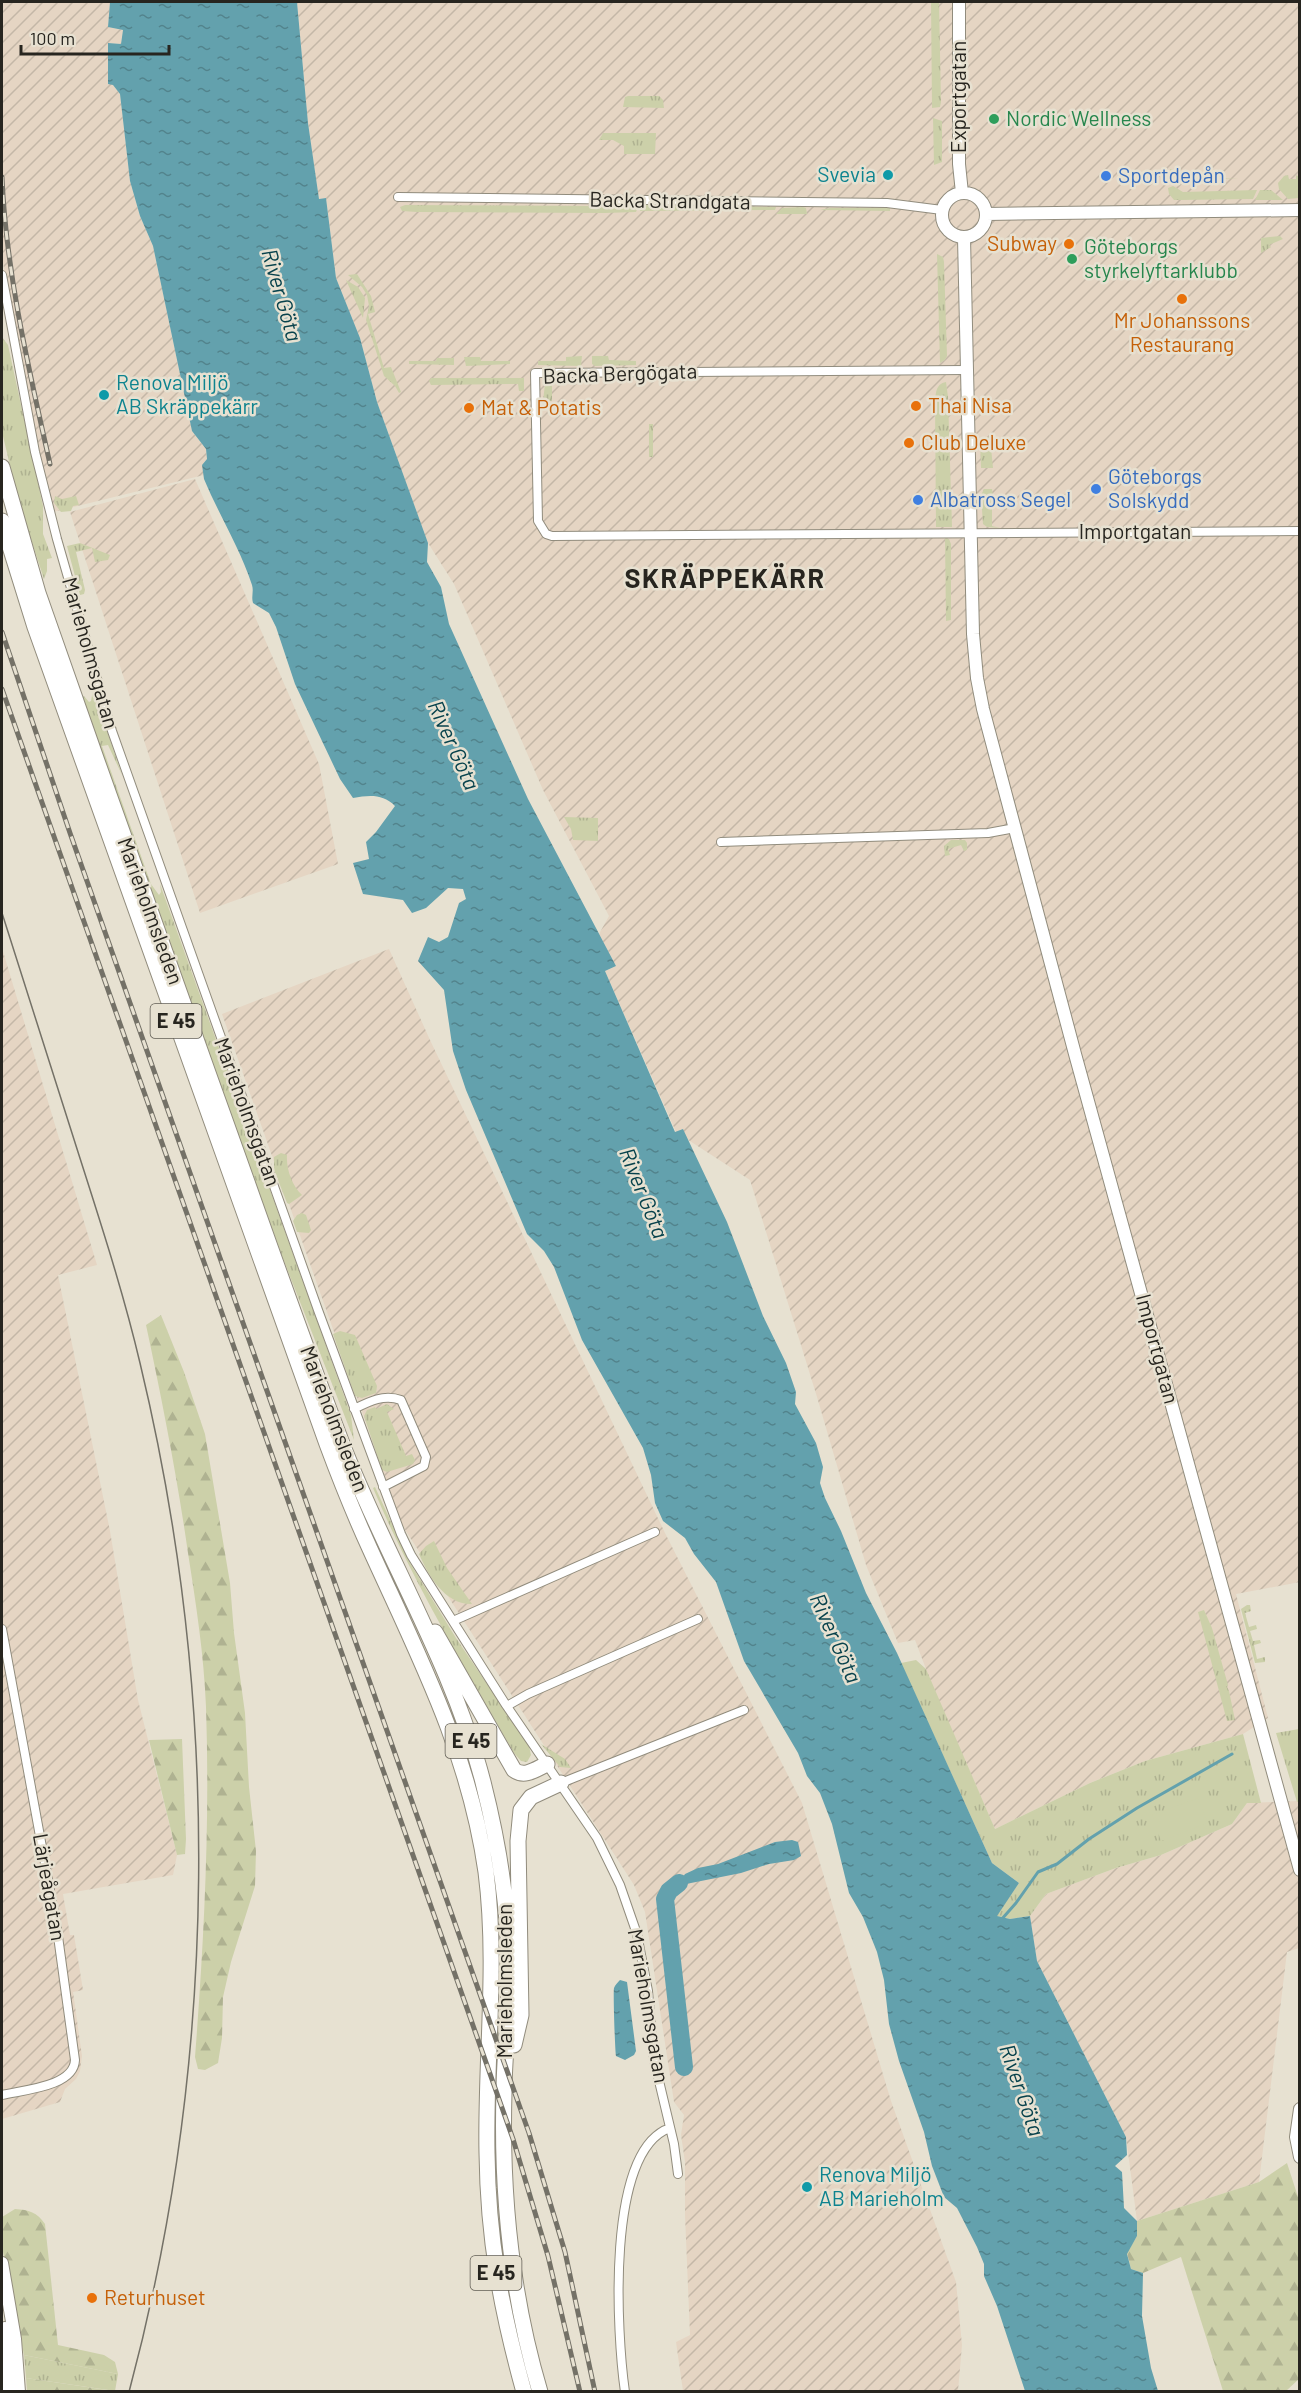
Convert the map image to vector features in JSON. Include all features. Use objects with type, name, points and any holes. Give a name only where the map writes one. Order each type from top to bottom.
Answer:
[{"type":"highway","name":"Marieholmsleden","points":[[2,467],[16,524],[42,604],[306,1345],[360,1488],[407,1585],[466,1727],[482,1779],[494,1829],[504,1889],[508,1932],[509,2005],[504,2092],[506,2214],[512,2267],[525,2338],[540,2391]]},
{"type":"highway","name":"Marieholmsleden","points":[[2,521],[35,627],[327,1444],[361,1529],[445,1715],[471,1799],[485,1870],[491,1935],[487,2152],[490,2225],[498,2291],[524,2391]]},
{"type":"highway","points":[[407,1585],[474,1696],[514,1770],[520,1774],[526,1773],[547,1764]]},
{"type":"highway","points":[[504,2092],[521,2015],[518,1841],[520,1810],[531,1797],[561,1784]]},
{"type":"street","name":"Exportgatan","points":[[959,2],[959,164],[962,193]]},
{"type":"street","points":[[962,193],[979,199],[985,207],[986,214],[980,231],[971,237],[964,238],[954,236],[946,230],[942,220],[942,210],[949,198],[962,193]]},
{"type":"street","name":"Backa Strandgata","points":[[399,197],[887,203],[942,210]]},
{"type":"street","points":[[986,214],[1161,214],[1299,210]]},
{"type":"street","name":"Importgatan","points":[[964,238],[973,634],[977,678],[1060,1001],[1299,1870]]},
{"type":"street","name":"Marieholmsgatan","points":[[2,275],[35,452],[57,539],[109,721],[354,1409],[406,1545],[507,1706],[597,1838],[620,1885],[632,1917],[648,1991],[654,2060],[678,2174]]},
{"type":"street","name":"Backa Bergögata","points":[[966,370],[535,373],[538,521],[546,534],[552,536],[971,533]]},
{"type":"street","name":"Importgatan","points":[[971,533],[1299,531]]},
{"type":"street","points":[[721,842],[988,833],[1015,828]]},
{"type":"street","points":[[354,1409],[374,1399],[392,1397],[401,1400],[426,1456],[424,1466],[383,1486]]},
{"type":"street","points":[[453,1621],[655,1532]]},
{"type":"street","points":[[507,1706],[528,1694],[698,1619]]},
{"type":"street","name":"Lärjeågatan","points":[[2,1629],[57,1929],[75,2060],[73,2071],[62,2080],[2,2095]]},
{"type":"street","points":[[561,1784],[744,1710]]},
{"type":"street","points":[[1299,2109],[1296,2137],[1299,2157]]},
{"type":"street","points":[[625,2391],[619,2316],[621,2241],[625,2209],[629,2188],[641,2156],[662,2131],[670,2128]]},
{"type":"street","points":[[2,2263],[18,2364],[19,2391]]},
{"type":"street","points":[[2,2303],[9,2391]]},
{"type":"shaded area","points":[[2,2],[110,2],[108,27],[123,30],[121,44],[108,43],[113,85],[120,94],[130,181],[140,216],[153,246],[192,431],[206,449],[207,459],[202,465],[204,475],[53,512],[30,412],[2,258]]},
{"type":"shaded area","points":[[297,2],[1299,2],[1300,1582],[1236,1594],[1268,1718],[1243,1734],[1145,1761],[1090,1783],[995,1829],[932,1685],[915,1640],[898,1643],[866,1565],[750,1180],[676,1132],[605,971],[616,966],[599,934],[609,916],[543,790],[454,584],[428,543],[377,402],[360,338],[336,278],[326,198],[319,199],[308,123]]},
{"type":"shaded area","name":"Renova Miljö AB Skräppekärr","points":[[195,479],[319,764],[338,864],[200,913],[70,512]]},
{"type":"shaded area","points":[[2,948],[97,1265],[58,1275],[110,1531],[138,1700],[177,1855],[173,1875],[63,1894],[70,1935],[74,1935],[83,1990],[73,1992],[82,2056],[80,2071],[76,2079],[65,2089],[60,2102],[2,2119]]},
{"type":"shaded area","points":[[389,949],[430,1040],[665,1533],[802,1803],[891,2101],[956,2282],[962,2345],[958,2391],[683,2391],[676,2342],[690,2335],[685,2162],[681,2135],[684,2115],[674,2102],[645,1912],[634,1885],[402,1525],[222,1014]]},
{"type":"shaded area","points":[[1299,1801],[1299,1948],[1287,1952],[1259,2182],[1137,2221],[1126,2137],[1037,1961],[1030,1916],[1046,1894],[1116,1868],[1161,1855],[1232,1824],[1247,1803]]},
{"type":"green space","points":[[931,2],[939,2],[941,102],[940,107],[932,108]]},
{"type":"green space","points":[[659,96],[663,100],[664,108],[623,107],[625,97]]},
{"type":"green space","points":[[933,118],[942,121],[942,162],[934,165]]},
{"type":"green space","points":[[603,133],[656,133],[655,154],[624,154],[624,146],[613,140],[599,140]]},
{"type":"green space","points":[[1170,169],[1181,172],[1190,178],[1239,178],[1189,180],[1180,172],[1170,171]]},
{"type":"green space","points":[[1288,175],[1289,179],[1296,179],[1296,175],[1299,177],[1299,198],[1288,199],[1279,189],[1278,183]]},
{"type":"green space","points":[[1173,186],[1183,192],[1257,190],[1253,199],[1174,200],[1168,188]]},
{"type":"green space","points":[[1260,190],[1271,190],[1283,200],[1255,200]]},
{"type":"green space","points":[[639,204],[636,212],[605,213],[417,212],[402,211],[400,207],[405,205],[604,206]]},
{"type":"green space","points":[[644,204],[776,207],[775,210],[640,211]]},
{"type":"green space","points":[[782,208],[806,208],[807,214],[776,214]]},
{"type":"green space","points":[[890,208],[890,211],[820,210]]},
{"type":"green space","points":[[1280,236],[1283,239],[1269,245],[1271,247],[1261,253],[1261,238]]},
{"type":"green space","points":[[937,254],[943,257],[944,262],[947,356],[940,363]]},
{"type":"green space","points":[[357,274],[371,296],[375,312],[368,314],[384,368],[391,367],[401,392],[399,393],[384,376],[366,320],[369,306],[367,295],[362,287],[348,275]]},
{"type":"green space","points":[[346,280],[358,287],[365,298],[363,318]]},
{"type":"green space","points":[[2,337],[8,345],[43,506],[43,534],[52,558],[47,559],[44,579],[19,503],[2,432]]},
{"type":"green space","points":[[582,356],[581,366],[538,365],[538,361],[566,361],[566,357]]},
{"type":"green space","points":[[592,356],[608,356],[609,360],[636,361],[636,365],[595,366],[592,364]]},
{"type":"green space","points":[[464,357],[480,357],[481,361],[510,361],[510,364],[466,366]]},
{"type":"green space","points":[[437,358],[454,358],[454,365],[409,364],[409,361],[436,361]]},
{"type":"green space","points":[[431,378],[524,378],[524,391],[519,391],[518,384],[431,385],[429,381]]},
{"type":"green space","points":[[558,378],[560,383],[552,383],[552,401],[543,401],[545,384]]},
{"type":"green space","points":[[946,382],[952,527],[936,527],[935,403],[938,387]]},
{"type":"green space","points":[[649,424],[653,424],[653,457],[649,457]]},
{"type":"green space","points":[[984,437],[990,437],[993,468],[981,468],[980,441]]},
{"type":"green space","points":[[984,489],[992,489],[993,496],[1002,496],[992,498],[992,526],[1000,528],[987,527],[983,524],[981,495]]},
{"type":"green space","points":[[55,496],[62,499],[76,496],[79,505],[73,506],[71,511],[61,512],[54,503]]},
{"type":"green space","points":[[945,538],[949,539],[951,544],[951,620],[946,621]]},
{"type":"green space","points":[[80,543],[110,555],[108,560],[95,562],[92,548],[76,552],[85,590],[84,594],[80,595],[67,546]]},
{"type":"green space","points":[[93,690],[122,775],[108,745],[102,746],[151,884],[159,895],[160,884],[351,1415],[354,1440],[282,1256],[87,713],[82,698],[84,696],[89,702],[91,701]]},
{"type":"green space","points":[[564,817],[598,818],[598,841],[573,840],[571,829]]},
{"type":"green space","points":[[951,840],[965,840],[967,850],[964,851],[961,845],[948,849],[950,855],[945,856],[944,846]]},
{"type":"green space","points":[[281,1153],[287,1155],[290,1177],[302,1195],[289,1204],[274,1170],[274,1157]]},
{"type":"green space","points":[[302,1213],[306,1215],[311,1230],[309,1233],[297,1232],[293,1221],[297,1215]]},
{"type":"green space","points":[[161,1315],[184,1372],[205,1434],[230,1583],[245,1713],[249,1787],[256,1851],[255,1886],[231,1962],[223,1997],[222,2038],[218,2063],[205,2070],[198,2069],[195,2057],[207,1839],[205,1688],[197,1610],[179,1495],[146,1325]]},
{"type":"green space","points":[[340,1331],[355,1335],[377,1386],[376,1393],[362,1398],[355,1396],[333,1334]]},
{"type":"green space","points":[[387,1404],[394,1409],[387,1412],[406,1456],[412,1454],[415,1460],[413,1464],[387,1472],[382,1470],[364,1416],[367,1410]]},
{"type":"green space","points":[[375,1487],[410,1563],[456,1638],[529,1746],[531,1755],[527,1762],[521,1761],[514,1753],[439,1623],[388,1523],[373,1488]]},
{"type":"green space","points":[[434,1541],[447,1568],[472,1604],[454,1600],[439,1587],[427,1571],[419,1554]]},
{"type":"green space","points":[[1250,1605],[1251,1611],[1245,1613],[1249,1627],[1256,1625],[1257,1629],[1250,1631],[1253,1641],[1260,1640],[1261,1643],[1254,1645],[1257,1659],[1265,1657],[1265,1662],[1255,1663],[1241,1609]]},
{"type":"green space","points":[[1204,1610],[1212,1628],[1235,1720],[1227,1721],[1198,1612]]},
{"type":"green space","points":[[916,1660],[926,1669],[995,1829],[1090,1783],[1145,1761],[1243,1734],[1261,1803],[1247,1803],[1232,1824],[1161,1855],[1116,1868],[1046,1894],[1030,1916],[1010,1919],[996,1916],[1019,1883],[992,1863],[901,1663]]},
{"type":"green space","points":[[1299,1729],[1300,1801],[1297,1802],[1276,1733]]},
{"type":"green space","points":[[182,1739],[186,1839],[185,1854],[177,1855],[149,1740]]},
{"type":"green space","points":[[541,1744],[565,1759],[571,1768],[560,1767]]},
{"type":"green space","points":[[1198,1798],[1208,1823],[1161,1841],[1152,1815]]},
{"type":"green space","points":[[1287,2163],[1299,2200],[1299,2379],[1286,2391],[1223,2391],[1181,2257],[1143,2273],[1131,2269],[1127,2253],[1137,2236],[1137,2221],[1259,2182]]},
{"type":"green space","points":[[15,2209],[32,2212],[45,2224],[58,2345],[104,2355],[115,2362],[118,2374],[24,2355],[2,2247],[2,2217]]},
{"type":"green space","points":[[24,2355],[118,2374],[115,2391],[26,2378]]},
{"type":"green space","points":[[26,2378],[114,2391],[27,2391]]},
{"type":"water","name":"River Göta","points":[[110,2],[297,2],[308,123],[319,199],[326,198],[336,278],[360,338],[377,402],[428,543],[427,562],[441,587],[449,624],[528,799],[616,966],[605,971],[675,1132],[683,1129],[727,1222],[763,1316],[786,1363],[796,1392],[795,1404],[816,1443],[823,1467],[820,1483],[825,1498],[866,1593],[897,1653],[992,1863],[1019,1883],[997,1916],[1010,1919],[1030,1916],[1037,1961],[1126,2137],[1127,2155],[1115,2166],[1122,2172],[1124,2208],[1137,2221],[1137,2236],[1127,2254],[1131,2269],[1143,2273],[1142,2316],[1151,2368],[1158,2391],[1025,2391],[997,2306],[984,2276],[984,2264],[977,2247],[957,2208],[944,2197],[932,2166],[924,2132],[899,2061],[889,2024],[884,1980],[877,1952],[863,1917],[849,1893],[832,1824],[820,1793],[807,1776],[798,1753],[744,1661],[716,1582],[694,1554],[685,1538],[663,1521],[655,1503],[651,1475],[643,1448],[582,1340],[554,1267],[544,1251],[527,1234],[466,1090],[453,1051],[444,990],[418,961],[428,937],[439,942],[448,937],[459,903],[466,899],[463,889],[448,888],[426,908],[412,913],[403,900],[363,894],[353,863],[369,859],[366,842],[395,806],[386,799],[376,796],[353,798],[340,779],[295,684],[276,627],[269,613],[253,603],[253,587],[247,571],[204,479],[202,465],[207,459],[206,449],[192,431],[153,246],[140,216],[130,181],[120,94],[113,85],[108,84],[108,43],[121,44],[123,30],[108,27]]},
{"type":"water","points":[[792,1840],[798,1842],[801,1856],[794,1860],[686,1884],[679,1883],[685,1874],[698,1868],[718,1864],[775,1842]]},
{"type":"water","points":[[620,1980],[627,1982],[636,2051],[634,2055],[625,2060],[616,2056],[614,1987]]},
{"type":"waterway","points":[[1001,1920],[1038,1872],[1057,1864],[1089,1839],[1137,1808],[1232,1754]]},
{"type":"waterway","points":[[679,1883],[669,1891],[665,1899],[684,2067]]},
{"type":"tram line","points":[[2,913],[103,1230],[140,1363],[166,1490],[185,1619],[196,1748],[199,1878],[193,2008],[180,2137],[159,2265],[129,2392]]},
{"type":"railway","points":[[2,177],[13,285],[50,464]]},
{"type":"railway","points":[[2,632],[70,833],[529,2133],[565,2252],[595,2392]]},
{"type":"railway","points":[[2,689],[513,2139],[548,2256],[580,2392]]},
{"type":"place","name":"Nordic Wellness","points":[[994,119]]},
{"type":"place","name":"Svevia","points":[[888,175]]},
{"type":"place","name":"Sportdepån","points":[[1106,176]]},
{"type":"place","name":"Subway","points":[[1069,244]]},
{"type":"place","name":"Göteborgs styrkelyftarklubb","points":[[1072,259]]},
{"type":"place","name":"Mr Johanssons Restaurang","points":[[1182,299]]},
{"type":"place","name":"Renova Miljö AB Skräppekärr","points":[[104,395]]},
{"type":"place","name":"Thai Nisa","points":[[916,406]]},
{"type":"place","name":"Mat & Potatis","points":[[469,408]]},
{"type":"place","name":"Club Deluxe","points":[[909,443]]},
{"type":"place","name":"Göteborgs Solskydd","points":[[1096,489]]},
{"type":"place","name":"Albatross Segel","points":[[918,500]]},
{"type":"place","name":"Renova Miljö AB Marieholm","points":[[807,2187]]},
{"type":"place","name":"Returhuset","points":[[92,2298]]},
{"type":"district","name":"SKRÄPPEKÄRR","points":[[725,579]]}]
